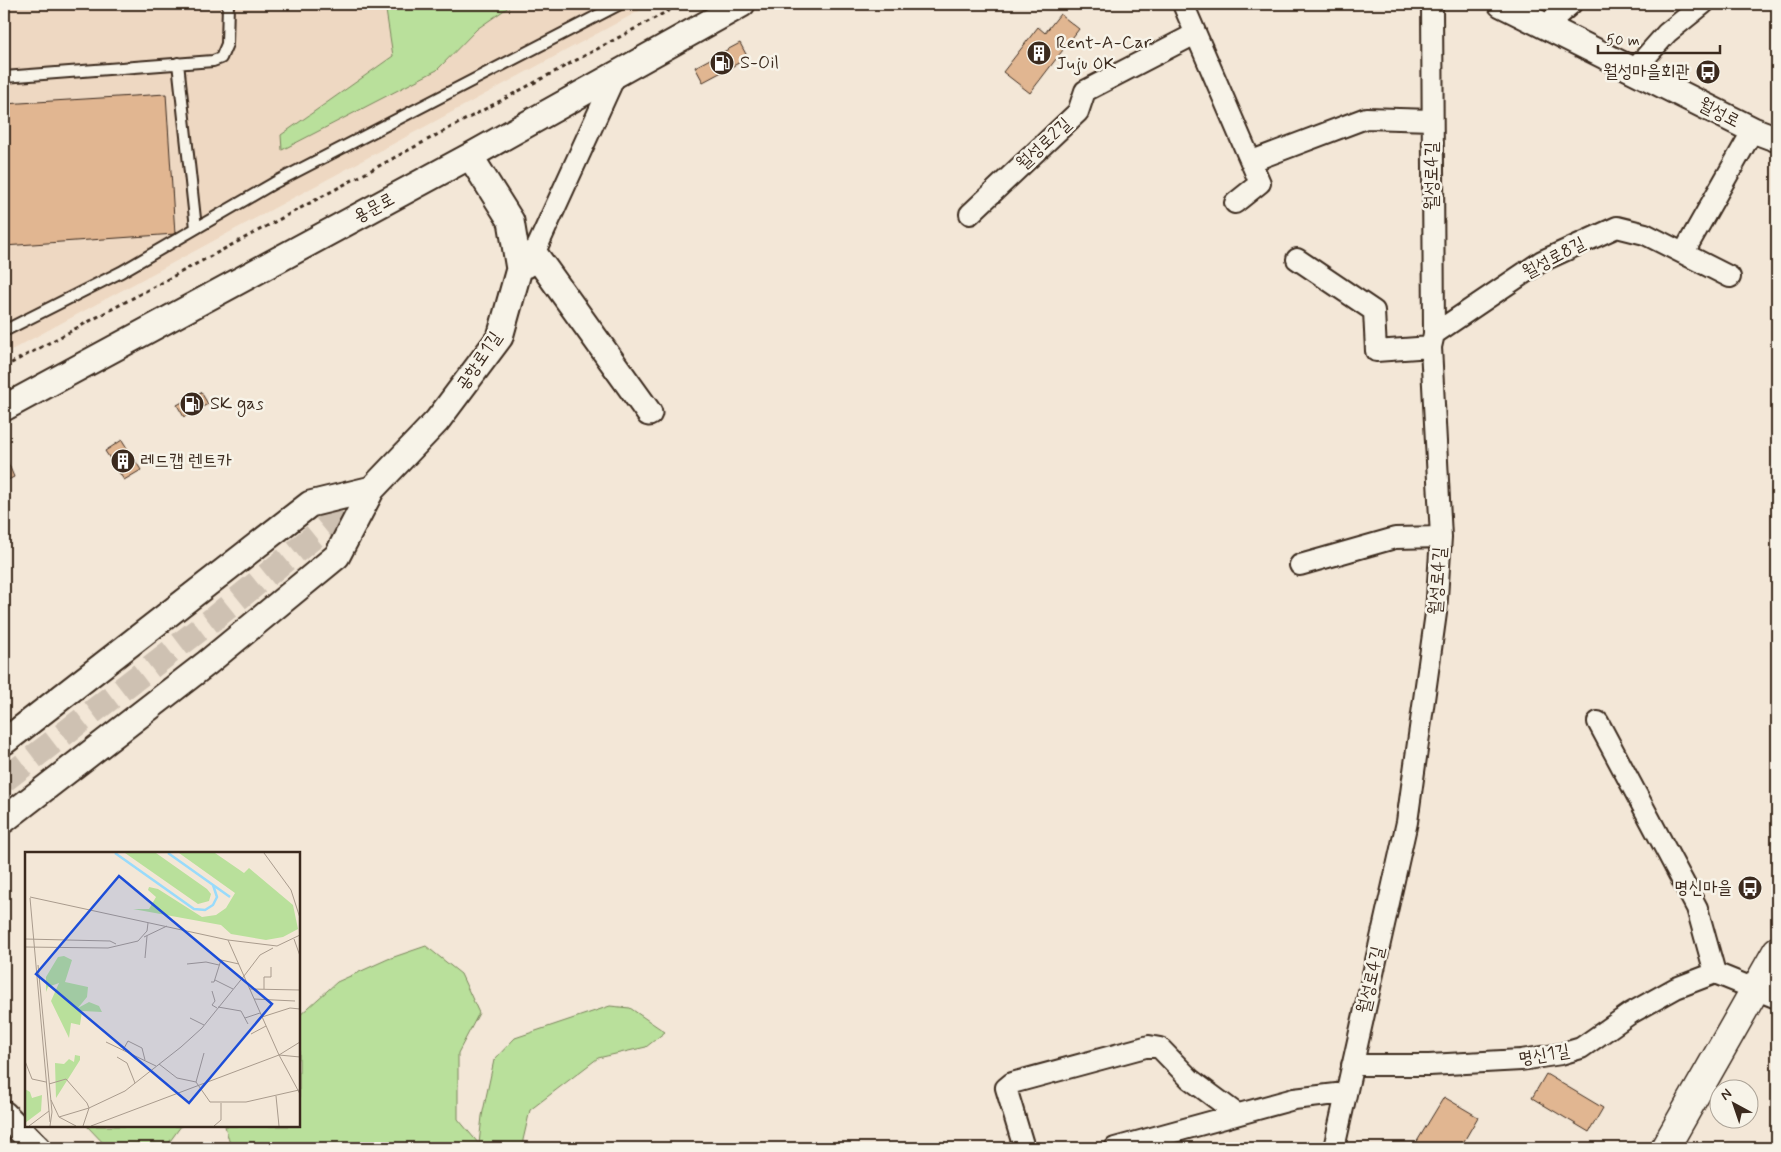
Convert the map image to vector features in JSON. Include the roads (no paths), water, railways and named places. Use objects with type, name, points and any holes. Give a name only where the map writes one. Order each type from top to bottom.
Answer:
[{"type":"main road","points":[[1665,1148],[1767,993],[1777,950]]},
{"type":"street","name":"용문로","points":[[4,408],[470,156],[742,4]]},
{"type":"street","points":[[1183,4],[1260,183],[1235,203]]},
{"type":"street","name":"월성로4길","points":[[1334,1148],[1407,822],[1436,613],[1441,537],[1432,340],[1432,4]]},
{"type":"street","name":"월성로","points":[[1501,4],[1753,130],[1777,139]]},
{"type":"street","points":[[1544,27],[1571,4]]},
{"type":"street","points":[[1634,70],[1667,34],[1703,4]]},
{"type":"street","name":"월성로2길","points":[[970,214],[1078,112],[1084,91],[1195,34]]},
{"type":"street","points":[[505,319],[616,74]]},
{"type":"street","points":[[1252,161],[1366,118],[1432,120]]},
{"type":"street","points":[[1684,252],[1753,130]]},
{"type":"street","name":"공항로1길","points":[[4,820],[207,663],[337,556],[372,489],[437,421],[500,337],[519,269],[511,221],[470,156]]},
{"type":"street","name":"월성로8길","points":[[1432,340],[1542,261],[1617,227],[1646,234],[1730,277]]},
{"type":"street","points":[[534,253],[650,414]]},
{"type":"street","points":[[1297,259],[1374,312],[1376,351],[1432,340]]},
{"type":"street","points":[[4,742],[310,504],[372,489]]},
{"type":"street","points":[[1300,564],[1395,538],[1441,537]]},
{"type":"street","points":[[1598,722],[1697,908],[1715,973],[1767,993]]},
{"type":"street","name":"명신1길","points":[[1352,1065],[1429,1065],[1521,1060],[1561,1054],[1581,1048],[1631,1013],[1676,988],[1715,973]]},
{"type":"street","points":[[1024,1148],[1006,1088],[1012,1083],[1149,1046],[1160,1048],[1190,1080],[1237,1114]]},
{"type":"street","points":[[1115,1148],[1294,1099],[1345,1093]]},
{"type":"street","points":[[4,1114],[38,1148]]},
{"type":"lane","points":[[4,77],[213,61],[221,58],[227,44],[228,4]]},
{"type":"lane","points":[[4,331],[121,272],[282,179],[620,4]]},
{"type":"lane","points":[[178,63],[196,228]]},
{"type":"tunnel","points":[[4,780],[213,619],[372,489]]},
{"type":"place","name":"Rent-A-Car Juju OK","points":[[1039,53]]},
{"type":"place","name":"S-Oil","points":[[722,63]]},
{"type":"place","name":"월성마을회관","points":[[1708,72]]},
{"type":"place","name":"SK gas","points":[[192,404]]},
{"type":"place","name":"레드캡 렌트카","points":[[123,461]]},
{"type":"place","name":"명신마을","points":[[1750,888]]}]
